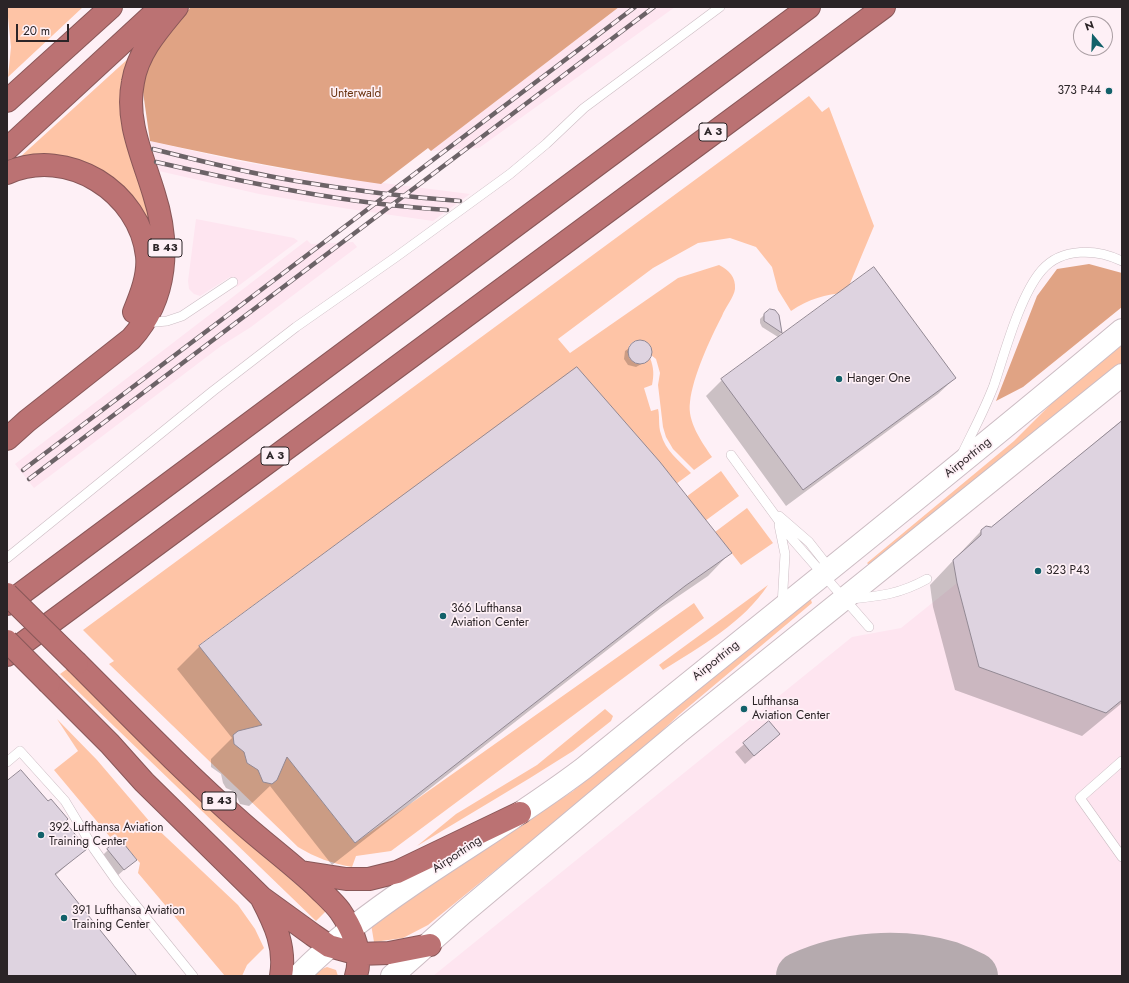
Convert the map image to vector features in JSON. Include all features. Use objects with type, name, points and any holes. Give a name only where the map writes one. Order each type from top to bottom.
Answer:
[{"type":"highway","points":[[7,101],[111,7]]},
{"type":"highway","points":[[7,149],[161,7]]},
{"type":"highway","name":"B 43","points":[[7,439],[27,421],[131,339],[144,323],[160,287],[164,268],[165,250],[155,195],[136,138],[131,100],[137,66],[146,48],[177,7]]},
{"type":"highway","points":[[7,604],[809,7]]},
{"type":"highway","name":"A 3","points":[[7,655],[884,7]]},
{"type":"highway","name":"B 43","points":[[7,173],[42,165],[60,166],[78,170],[95,178],[126,203],[143,236],[147,258],[145,280],[141,296],[133,314],[123,330],[110,343],[7,421]]},
{"type":"highway","name":"B 43","points":[[7,594],[140,726],[243,824],[301,872],[339,910],[351,928]]},
{"type":"highway","points":[[7,641],[110,744],[144,782],[262,898],[329,946],[358,954],[384,954],[430,945]]},
{"type":"highway","points":[[301,872],[346,879],[369,879],[397,872],[520,813]]},
{"type":"highway","points":[[262,898],[280,941],[281,976]]},
{"type":"highway","points":[[351,928],[358,954],[359,966],[356,976]]},
{"type":"street","name":"Airportring","points":[[298,976],[329,946],[379,907],[520,813],[584,768],[956,468],[1122,330]]},
{"type":"street","points":[[392,976],[430,945],[463,913],[674,736],[1122,375]]},
{"type":"lane","points":[[7,558],[213,391],[296,327],[510,174],[546,144],[584,108],[720,7]]},
{"type":"lane","points":[[956,468],[992,390],[1024,300],[1035,278],[1044,268],[1065,256],[1078,252],[1090,252],[1122,261]]},
{"type":"lane","points":[[144,323],[167,322],[182,316],[233,282]]},
{"type":"lane","points":[[731,455],[793,540],[826,572]]},
{"type":"lane","points":[[769,508],[809,542],[826,572],[844,599],[869,627]]},
{"type":"lane","points":[[777,518],[785,554],[782,607]]},
{"type":"lane","points":[[844,599],[888,596],[902,592],[927,579]]},
{"type":"lane","points":[[7,762],[20,751],[65,801],[94,849],[118,883],[193,976]]},
{"type":"lane","points":[[1122,761],[1080,798],[1122,857]]},
{"type":"lane","points":[[1114,846],[1122,840]]},
{"type":"shaded area","points":[[7,7],[83,7],[8,77],[11,47]]},
{"type":"shaded area","points":[[619,7],[675,7],[479,148],[431,151]]},
{"type":"shaded area","points":[[130,57],[144,193],[153,235],[137,207],[19,158]]},
{"type":"shaded area","points":[[809,96],[822,112],[829,107],[874,226],[846,293],[817,298],[804,303],[791,311],[778,290],[772,267],[756,247],[730,238],[698,243],[653,268],[558,339],[570,353],[678,278],[719,265],[726,269],[733,277],[735,289],[712,335],[695,381],[690,402],[693,424],[712,457],[694,470],[673,449],[666,437],[663,427],[658,385],[660,373],[656,359],[651,355],[649,344],[638,340],[629,346],[629,358],[640,364],[650,358],[653,372],[652,385],[644,388],[651,411],[658,409],[660,431],[663,440],[673,455],[691,473],[676,484],[577,368],[199,645],[355,843],[694,603],[704,618],[391,851],[356,856],[352,867],[324,860],[298,847],[109,664],[114,661],[83,630]]},
{"type":"shaded area","points":[[150,141],[233,160],[312,174],[470,194],[433,221],[349,209],[259,194],[159,171]]},
{"type":"shaded area","points":[[196,219],[294,238],[298,241],[237,287],[230,277],[200,296],[194,294],[189,289],[188,281]]},
{"type":"shaded area","points":[[307,240],[311,244],[353,242],[357,247],[251,327],[221,346],[34,488],[15,464]]},
{"type":"shaded area","points":[[1122,341],[1122,366],[872,568],[867,563],[1014,441],[1058,397]]},
{"type":"shaded area","points":[[721,471],[739,496],[705,521],[686,497]]},
{"type":"shaded area","points":[[747,508],[773,543],[741,565],[715,532]]},
{"type":"shaded area","points":[[957,583],[979,667],[1106,713],[1122,700],[1122,976],[433,976],[852,637],[901,628]]},
{"type":"shaded area","points":[[768,585],[747,611],[720,633],[663,670],[659,665]]},
{"type":"shaded area","points":[[809,599],[812,603],[680,714],[631,760],[428,925],[403,938],[374,942],[371,924],[573,791]]},
{"type":"shaded area","points":[[67,669],[227,823],[327,910],[316,921],[60,674]]},
{"type":"shaded area","points":[[605,709],[613,716],[611,721],[573,751],[417,846],[456,814],[537,765]]},
{"type":"shaded area","points":[[57,719],[97,760],[150,822],[238,905],[255,929],[264,948],[247,965],[242,976],[225,976],[138,873],[140,863],[115,834],[110,837],[54,770],[78,751]]},
{"type":"shaded area","points":[[327,967],[336,970],[338,976],[312,976],[322,969]]},
{"type":"green space","name":"Unterwald","points":[[191,7],[619,7],[431,151],[428,148],[381,184],[266,165],[150,141],[142,85],[159,40]]},
{"type":"green space","points":[[1089,264],[1122,273],[1122,307],[1023,387],[996,401],[1037,296],[1057,269]]},
{"type":"building","name":"Hanger One","points":[[874,267],[956,378],[803,490],[721,379]]},
{"type":"building","points":[[770,309],[775,310],[779,315],[782,333],[764,321],[764,314]]},
{"type":"building","points":[[640,340],[645,341],[651,347],[651,357],[645,363],[640,364],[635,363],[629,357],[628,352],[629,347],[635,341]]},
{"type":"building","name":"366 Lufthansa Aviation Center","points":[[577,367],[660,462],[732,553],[685,586],[355,843],[287,757],[277,780],[272,784],[263,782],[258,770],[247,763],[244,752],[234,744],[233,735],[238,731],[262,725],[199,646]]},
{"type":"building","name":"323 P43","points":[[1122,421],[1122,700],[1106,713],[979,667],[957,583],[953,560],[981,535],[981,530],[986,526],[991,527]]},
{"type":"building","points":[[769,721],[780,734],[754,756],[743,743]]},
{"type":"building","points":[[21,770],[48,801],[51,799],[68,819],[65,822],[87,849],[55,874],[137,976],[7,976],[7,781]]},
{"type":"building","points":[[120,839],[137,860],[124,870],[107,849]]},
{"type":"taxiway","points":[[800,976],[836,963],[873,957],[912,958],[931,961],[949,965],[974,976]]},
{"type":"railway","points":[[23,470],[635,7]]},
{"type":"railway","points":[[29,479],[654,7]]},
{"type":"railway","points":[[153,149],[242,171],[278,178],[378,193],[460,201]]},
{"type":"railway","points":[[156,162],[228,178],[337,198],[447,210]]},
{"type":"place","name":"373 P44","points":[[1109,91]]},
{"type":"place","name":"Hanger One","points":[[839,379]]},
{"type":"place","name":"323 P43","points":[[1038,571]]},
{"type":"place","name":"366 Lufthansa Aviation Center","points":[[443,616]]},
{"type":"place","name":"Lufthansa Aviation Center","points":[[744,709]]},
{"type":"place","name":"392 Lufthansa Aviation Training Center","points":[[41,835]]},
{"type":"place","name":"391 Lufthansa Aviation Training Center","points":[[64,918]]}]
